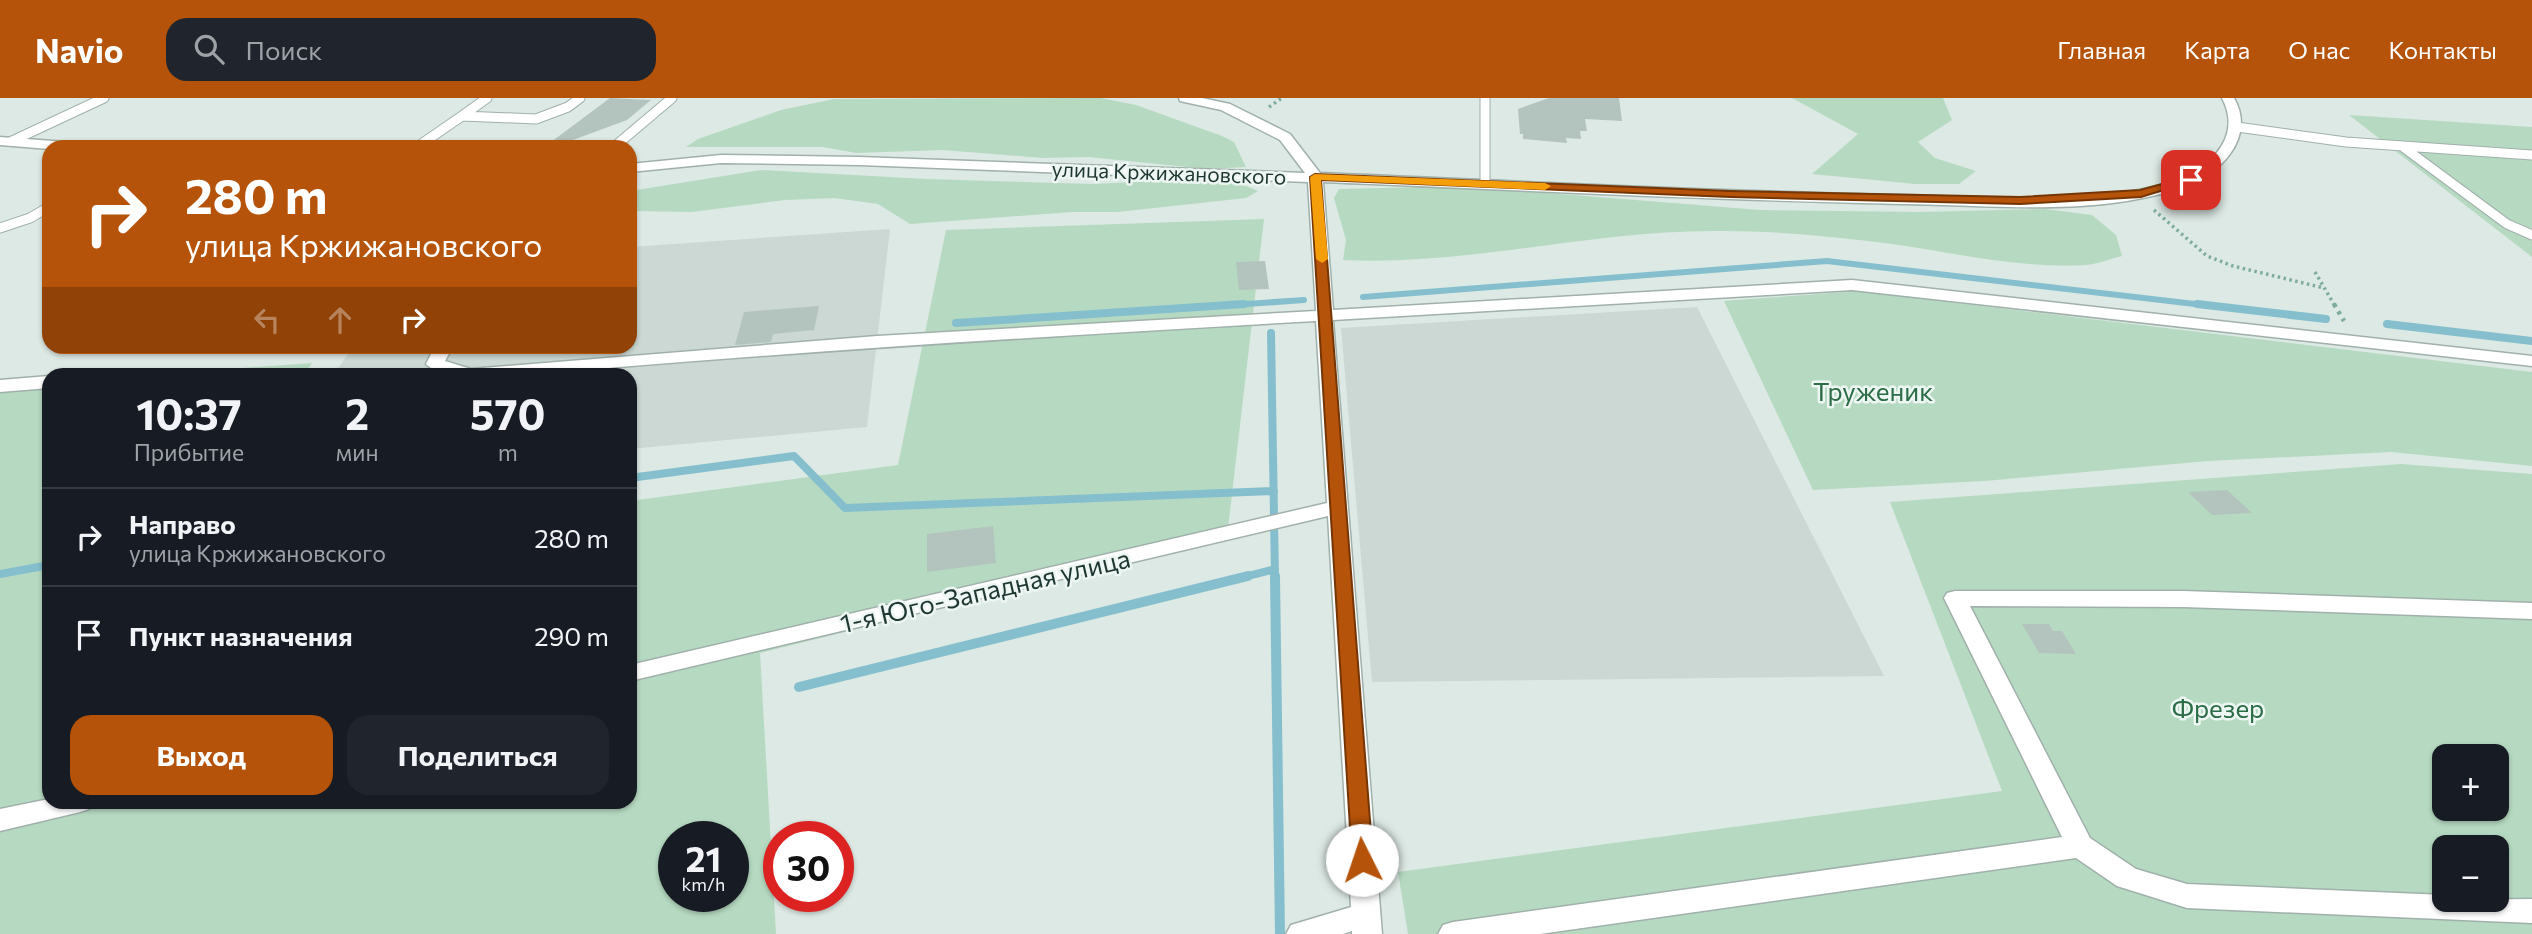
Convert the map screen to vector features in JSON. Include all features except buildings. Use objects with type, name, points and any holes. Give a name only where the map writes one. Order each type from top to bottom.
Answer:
[{"type":"street","points":[[1185,98],[1225,107],[1285,137],[1315,177],[1366,924],[1301,934]]},
{"type":"street","points":[[2228,98],[2235,107],[2237,127]]},
{"type":"street","name":"улица Кржижановского","points":[[637,167],[721,159],[813,160],[1962,200],[2067,200],[2141,194],[2191,180],[2225,152],[2237,127]]},
{"type":"street","points":[[6,141],[42,144]]},
{"type":"street","points":[[545,368],[877,341],[1326,313],[1852,285],[2532,361]]},
{"type":"street","points":[[440,354],[435,364],[449,368]]},
{"type":"street","points":[[0,386],[42,383]]},
{"type":"street","name":"1-я Юго-Западная улица","points":[[637,671],[1339,507]]},
{"type":"street","points":[[2532,611],[2183,599],[1955,597],[2080,846],[2127,878],[2187,896],[2532,912]]},
{"type":"street","points":[[0,820],[49,809]]},
{"type":"street","points":[[1454,934],[2080,846]]},
{"type":"lane","points":[[6,141],[104,98]]},
{"type":"lane","points":[[427,140],[487,98]]},
{"type":"lane","points":[[462,116],[536,119],[568,107],[579,98]]},
{"type":"lane","points":[[622,140],[672,98]]},
{"type":"lane","points":[[1485,98],[1485,184]]},
{"type":"lane","points":[[2237,127],[2346,142],[2532,155]]},
{"type":"lane","points":[[2401,146],[2507,224],[2532,235]]},
{"type":"lane","points":[[0,229],[42,211]]},
{"type":"path","points":[[2141,194],[2183,237],[2207,256],[2233,266],[2324,288]]},
{"type":"path","points":[[2315,272],[2354,340]]},
{"type":"shaded area","points":[[890,229],[867,427],[637,448],[637,368],[338,368],[348,354],[637,354],[637,247]]},
{"type":"shaded area","points":[[1697,307],[1884,676],[1372,682],[1341,328]]},
{"type":"green space","points":[[1101,98],[1136,105],[1222,136],[1234,142],[1246,167],[1207,169],[1088,157],[1043,158],[942,150],[856,153],[823,147],[686,147],[698,139],[781,110],[834,99]]},
{"type":"green space","points":[[1792,98],[1943,98],[1952,120],[1918,142],[1935,158],[1976,171],[1959,184],[1915,184],[1812,174],[1858,134]]},
{"type":"green space","points":[[2349,115],[2532,127],[2532,257]]},
{"type":"green space","points":[[761,170],[1093,184],[1201,179],[1241,184],[1258,191],[1246,198],[1118,212],[1073,212],[910,224],[878,204],[834,198],[785,200],[692,212],[637,211],[637,190]]},
{"type":"green space","points":[[1423,187],[1510,190],[1760,210],[1919,212],[2045,209],[2092,215],[2116,235],[2122,256],[2086,265],[2037,265],[1850,239],[1723,231],[1628,236],[1438,258],[1343,260],[1346,240],[1334,198],[1339,189]]},
{"type":"green space","points":[[1264,219],[1227,537],[760,653],[770,821],[763,821],[763,912],[775,912],[776,934],[0,934],[0,386],[42,383],[42,809],[637,809],[637,500],[898,465],[946,230]]},
{"type":"green space","name":"Труженик","points":[[1857,291],[2532,372],[2532,466],[2391,452],[2208,461],[1985,481],[1813,490],[1724,301]]},
{"type":"green space","points":[[312,363],[309,368],[242,368]]},
{"type":"green space","name":"Фрезер","points":[[2401,464],[2532,474],[2532,934],[1408,934],[1398,872],[2002,791],[1890,502]]},
{"type":"waterway","points":[[1363,297],[1827,261],[2212,306]]},
{"type":"waterway","points":[[1218,306],[1304,300]]},
{"type":"waterway","points":[[956,323],[1244,304]]},
{"type":"waterway","points":[[2197,304],[2326,319]]},
{"type":"waterway","points":[[2387,324],[2532,341]]},
{"type":"waterway","points":[[1271,333],[1274,491]]},
{"type":"waterway","points":[[637,477],[794,456],[845,508],[1274,491]]},
{"type":"waterway","points":[[1274,491],[1275,569]]},
{"type":"waterway","points":[[0,574],[42,566]]},
{"type":"waterway","points":[[1242,577],[1275,569]]},
{"type":"waterway","points":[[1275,569],[1275,578]]},
{"type":"waterway","points":[[1242,577],[1248,576]]},
{"type":"waterway","points":[[1275,576],[1280,934]]},
{"type":"waterway","points":[[799,687],[1242,577]]},
{"type":"slow traffic","points":[[1322,259],[1315,177],[1545,186]]},
{"type":"route","points":[[1362,860],[1315,177],[1730,194],[2020,201],[2141,194],[2191,180]]}]
